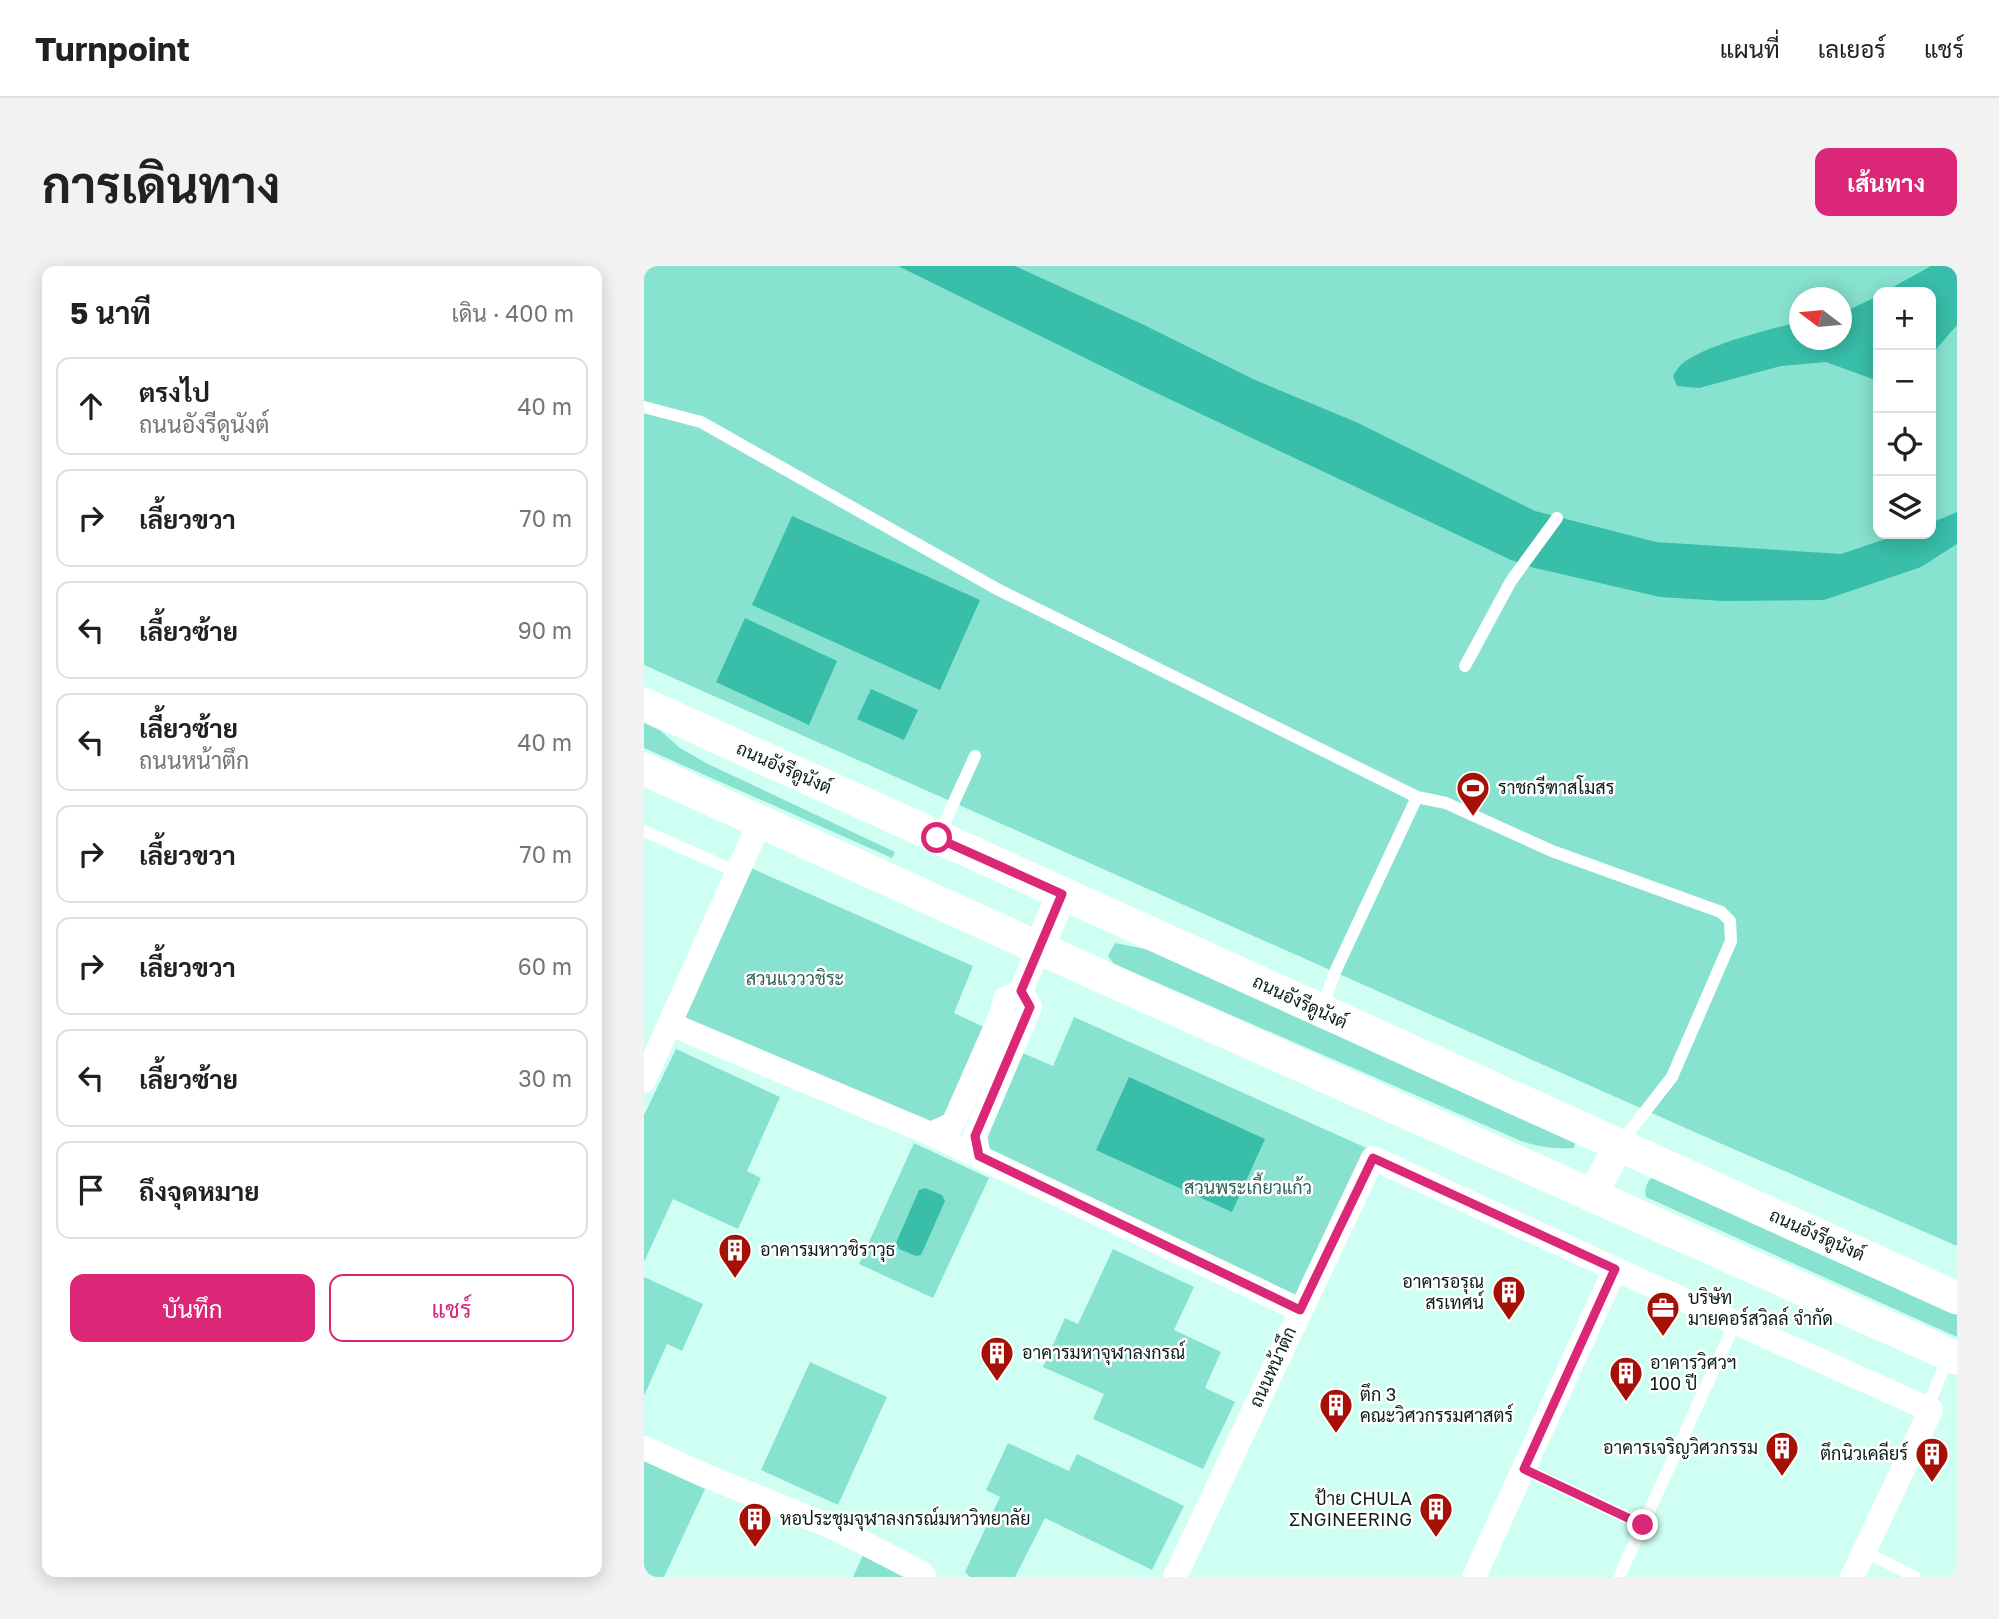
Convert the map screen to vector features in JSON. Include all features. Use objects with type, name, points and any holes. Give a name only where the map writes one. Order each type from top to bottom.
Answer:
[{"type":"main road","name":"ถนนอังรีดูนังต์","points":[[644,705],[1957,1298]]},
{"type":"main road","points":[[644,769],[1953,1357]]},
{"type":"street","points":[[644,1081],[760,822]]},
{"type":"street","points":[[931,1134],[953,1124],[1006,999],[1021,991],[1062,894]]},
{"type":"street","points":[[979,1156],[975,1136],[1030,1007],[1021,991]]},
{"type":"street","points":[[670,1024],[931,1134],[1300,1310]]},
{"type":"street","points":[[1592,1196],[1619,1145]]},
{"type":"street","name":"ถนนหน้าตึก","points":[[1175,1577],[1373,1158],[1615,1269]]},
{"type":"street","points":[[1474,1577],[1615,1269],[1931,1410],[1852,1577]]},
{"type":"street","points":[[644,1447],[704,1475],[837,1529],[925,1577]]},
{"type":"lane","points":[[644,407],[701,422],[1037,613],[1417,797],[1446,803],[1552,850],[1721,912],[1730,921],[1731,941],[1672,1077],[1619,1145]]},
{"type":"lane","points":[[1465,666],[1519,569],[1557,518]]},
{"type":"lane","points":[[937,838],[975,755]]},
{"type":"lane","points":[[1321,1012],[1335,972],[1417,797]]},
{"type":"lane","points":[[644,831],[737,872]]},
{"type":"lane","points":[[1619,1577],[1735,1323]]},
{"type":"lane","points":[[1927,1409],[1953,1357]]},
{"type":"lane","points":[[1524,1469],[1643,1525]]},
{"type":"lane","points":[[1864,1551],[1915,1577]]},
{"type":"green space","name":"ราชกรีฑาสโมสร","points":[[644,266],[1957,266],[1957,1246],[644,665]]},
{"type":"green space","points":[[644,723],[661,731],[680,748],[708,764],[895,852],[892,858],[644,748]]},
{"type":"green space","name":"สวนแวววชิระ","points":[[744,865],[973,966],[954,1013],[990,1030],[948,1118],[923,1125],[677,1019]]},
{"type":"green space","points":[[1115,943],[1149,950],[1575,1143],[1574,1148],[1547,1147],[1521,1141],[1114,964],[1108,956]]},
{"type":"green space","name":"สวนพระเกี้ยวแก้ว","points":[[1074,1017],[1371,1150],[1295,1304],[982,1153],[1018,1051],[1053,1066]]},
{"type":"green space","points":[[676,1049],[780,1097],[747,1171],[761,1178],[738,1229],[673,1199],[644,1262],[644,1115]]},
{"type":"green space","points":[[914,1143],[989,1178],[933,1298],[859,1264]]},
{"type":"green space","points":[[1656,1177],[1957,1313],[1957,1337],[1646,1197],[1647,1183]]},
{"type":"green space","points":[[1113,1249],[1194,1287],[1174,1330],[1221,1352],[1205,1388],[1235,1402],[1203,1469],[1093,1419],[1104,1394],[1043,1367],[1065,1318],[1078,1324]]},
{"type":"green space","points":[[644,1277],[703,1304],[682,1351],[667,1344],[644,1396]]},
{"type":"green space","points":[[810,1362],[887,1397],[838,1505],[761,1470]]},
{"type":"green space","points":[[1008,1443],[1069,1471],[1077,1454],[1184,1506],[1152,1570],[1045,1518],[1015,1577],[970,1577],[965,1572],[1000,1497],[986,1490]]},
{"type":"green space","points":[[644,1461],[705,1489],[664,1577],[644,1577]]},
{"type":"green space","points":[[868,1544],[925,1577],[853,1577]]},
{"type":"shaded area","points":[[898,266],[1015,266],[1142,324],[1255,380],[1356,422],[1535,511],[1656,542],[1841,554],[1885,539],[1936,539],[1936,521],[1957,512],[1957,544],[1921,567],[1824,600],[1723,601],[1660,597],[1511,560],[1146,388]]},
{"type":"shaded area","points":[[1931,266],[1957,266],[1957,325],[1936,349],[1936,287],[1893,287]]},
{"type":"shaded area","points":[[1873,298],[1873,379],[1826,362],[1781,366],[1699,388],[1677,386],[1673,376],[1683,363],[1694,356],[1756,333],[1789,325],[1789,350],[1852,350],[1852,308]]},
{"type":"shaded area","points":[[792,516],[980,600],[940,690],[752,605]]},
{"type":"shaded area","points":[[745,618],[837,661],[809,725],[716,682]]},
{"type":"shaded area","points":[[871,689],[918,710],[904,740],[857,719]]},
{"type":"shaded area","points":[[1129,1077],[1265,1139],[1232,1212],[1096,1150]]},
{"type":"shaded area","points":[[925,1188],[942,1195],[945,1201],[921,1255],[916,1256],[899,1249],[896,1243],[919,1190]]},
{"type":"place","name":"ราชกรีฑาสโมสร","points":[[1473,818]]},
{"type":"place","name":"อาคารมหาวชิราวุธ","points":[[735,1280]]},
{"type":"place","name":"อาคารอรุณ สรเทศน์","points":[[1509,1322]]},
{"type":"place","name":"บริษัท มายคอร์สวิลล์ จำกัด","points":[[1663,1338]]},
{"type":"place","name":"อาคารมหาจุฬาลงกรณ์","points":[[997,1383]]},
{"type":"place","name":"อาคารวิศวฯ 100 ปี","points":[[1626,1403]]},
{"type":"place","name":"ตึก 3 คณะวิศวกรรมศาสตร์","points":[[1336,1435]]},
{"type":"place","name":"อาคารเจริญวิศวกรรม","points":[[1782,1478]]},
{"type":"place","name":"ตึกนิวเคลียร์","points":[[1932,1484]]},
{"type":"place","name":"ป้าย CHULA ΣNGINEERING","points":[[1436,1539]]},
{"type":"place","name":"หอประชุมจุฬาลงกรณ์มหาวิทยาลัย","points":[[755,1549]]},
{"type":"route","points":[[937,838],[1062,894],[1021,991],[1030,1007],[975,1136],[979,1156],[1300,1310],[1373,1158],[1615,1269],[1524,1469],[1643,1525]]}]
